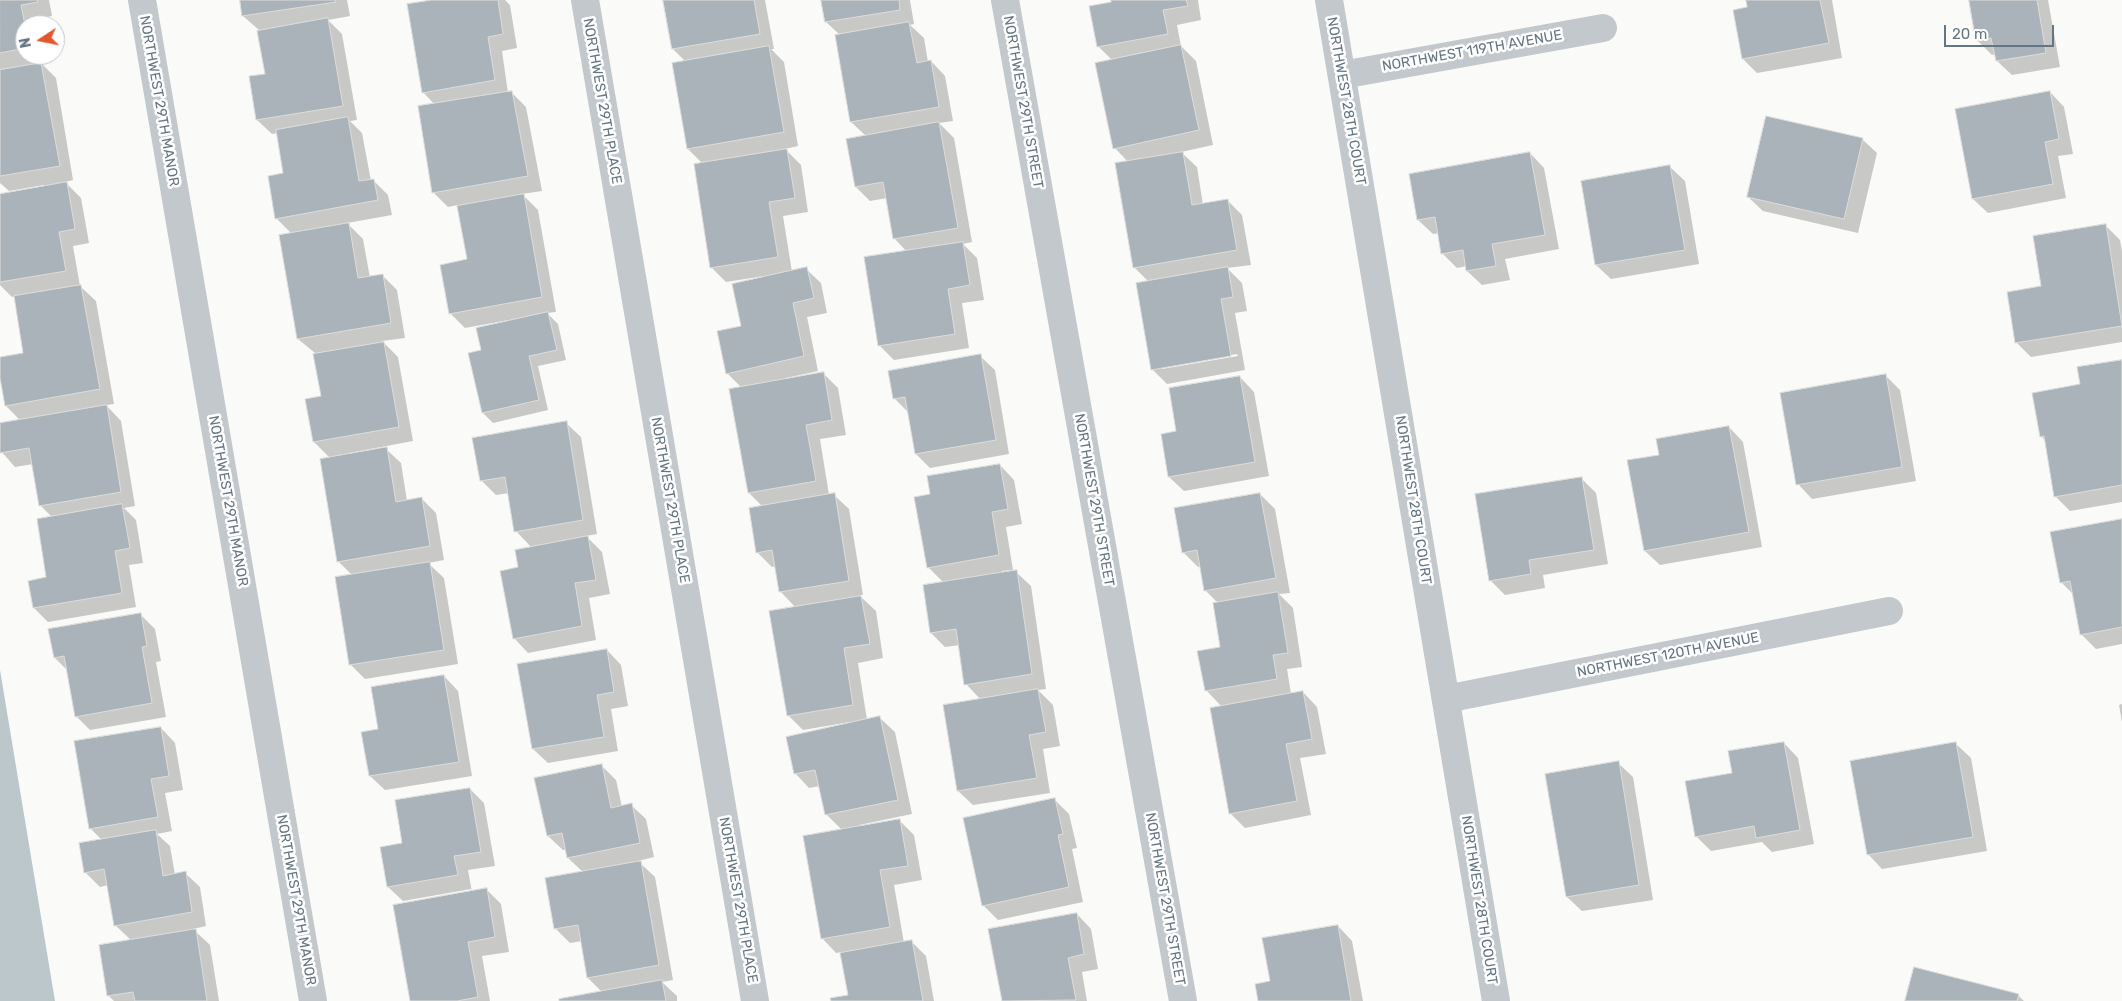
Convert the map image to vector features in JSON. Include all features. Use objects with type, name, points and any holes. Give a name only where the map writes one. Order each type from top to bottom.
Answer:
[{"type":"street","name":"NORTHWEST 29TH MANOR","points":[[142,0],[314,1001]]},
{"type":"street","name":"NORTHWEST 29TH PLACE","points":[[585,0],[755,1001]]},
{"type":"street","name":"NORTHWEST 29TH STREET","points":[[1005,0],[1183,1001]]},
{"type":"street","name":"NORTHWEST 28TH COURT","points":[[1329,0],[1496,1001]]},
{"type":"street","name":"NORTHWEST 119TH AVENUE","points":[[1342,75],[1603,28]]},
{"type":"street","name":"NORTHWEST 120TH AVENUE","points":[[1446,699],[1889,611]]},
{"type":"shaded area","points":[[0,670],[55,1001],[0,1001]]},
{"type":"building","points":[[0,0],[37,0],[38,2],[21,5],[23,15],[15,15],[15,50],[0,53]]},
{"type":"building","points":[[240,0],[335,0],[336,2],[242,16]]},
{"type":"building","points":[[432,0],[498,0],[503,34],[488,37],[495,80],[422,93],[407,4]]},
{"type":"building","points":[[663,0],[754,0],[760,34],[672,49]]},
{"type":"building","points":[[821,0],[899,0],[900,10],[825,22]]},
{"type":"building","points":[[1111,0],[1186,0],[1188,6],[1163,10],[1168,34],[1097,47],[1089,6],[1111,2]]},
{"type":"building","points":[[1746,0],[1820,0],[1829,43],[1742,59],[1733,10],[1747,7]]},
{"type":"building","points":[[1969,0],[2037,0],[2046,53],[1996,61],[1991,38],[1976,41]]},
{"type":"building","points":[[328,18],[343,106],[256,120],[249,76],[265,74],[257,31]]},
{"type":"building","points":[[909,22],[917,63],[931,60],[939,107],[850,122],[835,35]]},
{"type":"building","points":[[1181,45],[1199,130],[1113,149],[1095,63]]},
{"type":"building","points":[[769,46],[784,132],[687,149],[672,63]]},
{"type":"building","points":[[41,65],[60,166],[0,176],[0,70]]},
{"type":"building","points":[[512,91],[528,176],[432,193],[418,106]]},
{"type":"building","points":[[2050,91],[2059,139],[2045,142],[2053,184],[1972,199],[1955,109]]},
{"type":"building","points":[[1766,116],[1863,138],[1844,219],[1747,197]]},
{"type":"building","points":[[348,117],[359,181],[374,179],[378,200],[275,219],[268,176],[283,173],[276,130]]},
{"type":"building","points":[[939,122],[958,228],[893,239],[883,182],[855,187],[846,139]]},
{"type":"building","points":[[787,149],[795,198],[769,202],[778,257],[710,268],[694,164]]},
{"type":"building","points":[[1183,152],[1192,205],[1228,199],[1237,250],[1133,268],[1115,163]]},
{"type":"building","points":[[1530,152],[1545,235],[1492,244],[1496,266],[1466,271],[1463,250],[1441,254],[1435,217],[1417,220],[1409,174]]},
{"type":"building","points":[[1670,165],[1685,250],[1595,265],[1581,181]]},
{"type":"building","points":[[67,182],[75,229],[59,232],[66,271],[0,282],[0,194]]},
{"type":"building","points":[[524,194],[542,297],[449,314],[440,265],[467,259],[457,206]]},
{"type":"building","points":[[349,223],[358,278],[383,274],[391,323],[297,339],[279,235]]},
{"type":"building","points":[[2106,224],[2122,326],[2015,343],[2007,292],[2041,286],[2033,236]]},
{"type":"building","points":[[963,242],[970,285],[948,289],[955,334],[878,346],[864,257]]},
{"type":"building","points":[[807,267],[814,298],[793,303],[804,356],[726,374],[717,331],[741,326],[732,284]]},
{"type":"building","points":[[1228,267],[1233,297],[1221,299],[1231,356],[1151,370],[1136,283]]},
{"type":"building","points":[[81,285],[100,389],[5,406],[0,378],[0,357],[23,353],[14,296]]},
{"type":"building","points":[[548,312],[557,350],[529,356],[539,400],[482,413],[468,353],[481,350],[476,328]]},
{"type":"building","points":[[384,342],[399,427],[313,442],[305,399],[321,396],[313,354]]},
{"type":"building","points":[[981,354],[996,440],[915,454],[905,397],[893,399],[888,371]]},
{"type":"building","points":[[2122,360],[2122,485],[2054,497],[2044,436],[2040,437],[2032,393],[2080,384],[2077,367]]},
{"type":"building","points":[[824,372],[832,420],[806,425],[816,481],[748,493],[729,389]]},
{"type":"building","points":[[1886,374],[1902,467],[1796,485],[1780,393]]},
{"type":"building","points":[[1240,376],[1255,462],[1168,477],[1161,434],[1176,431],[1169,388]]},
{"type":"building","points":[[107,405],[121,492],[39,506],[29,448],[0,453],[0,423]]},
{"type":"building","points":[[567,421],[583,520],[514,532],[505,477],[480,481],[472,438]]},
{"type":"building","points":[[1729,426],[1749,532],[1644,551],[1627,460],[1659,455],[1656,439]]},
{"type":"building","points":[[387,447],[396,502],[422,497],[430,546],[337,562],[320,459]]},
{"type":"building","points":[[1000,464],[1008,509],[992,512],[999,555],[927,568],[914,497],[930,494],[927,476]]},
{"type":"building","points":[[1582,477],[1594,550],[1529,560],[1531,574],[1489,581],[1475,494]]},
{"type":"building","points":[[835,493],[849,581],[779,592],[772,550],[756,553],[749,508]]},
{"type":"building","points":[[1260,493],[1276,578],[1204,591],[1197,550],[1182,553],[1174,508]]},
{"type":"building","points":[[122,504],[130,548],[115,551],[122,593],[33,608],[28,581],[46,577],[37,519]]},
{"type":"building","points":[[2122,519],[2122,627],[2080,635],[2070,581],[2060,583],[2050,532]]},
{"type":"building","points":[[588,536],[596,580],[575,583],[582,626],[513,639],[500,571],[518,567],[515,550]]},
{"type":"building","points":[[430,562],[444,650],[349,665],[335,577]]},
{"type":"building","points":[[1017,570],[1032,674],[964,685],[956,629],[930,633],[923,585]]},
{"type":"building","points":[[1278,592],[1288,653],[1273,655],[1277,679],[1205,691],[1197,651],[1220,647],[1213,603]]},
{"type":"building","points":[[861,596],[870,644],[844,648],[853,705],[787,716],[769,611]]},
{"type":"building","points":[[141,613],[147,646],[142,647],[152,703],[75,717],[64,656],[54,658],[48,629]]},
{"type":"building","points":[[607,649],[614,692],[597,695],[604,737],[532,749],[517,664]]},
{"type":"building","points":[[444,675],[459,762],[369,776],[361,732],[378,729],[371,687]]},
{"type":"building","points":[[1038,689],[1046,732],[1029,735],[1037,778],[957,791],[943,705]]},
{"type":"building","points":[[1303,691],[1312,739],[1286,744],[1297,801],[1229,814],[1210,708]]},
{"type":"building","points":[[880,716],[898,800],[825,815],[815,770],[794,774],[786,737]]},
{"type":"building","points":[[161,727],[169,776],[151,779],[158,817],[89,829],[74,741]]},
{"type":"building","points":[[1784,742],[1800,830],[1756,838],[1754,826],[1695,837],[1685,781],[1732,773],[1728,751]]},
{"type":"building","points":[[1956,742],[1973,837],[1867,855],[1850,761]]},
{"type":"building","points":[[1619,761],[1639,885],[1566,897],[1545,774]]},
{"type":"building","points":[[602,764],[611,808],[632,803],[640,843],[567,858],[562,833],[547,836],[534,778]]},
{"type":"building","points":[[470,788],[481,852],[454,856],[458,875],[387,887],[380,847],[402,843],[395,800]]},
{"type":"building","points":[[1055,798],[1063,834],[1058,835],[1069,887],[982,906],[963,818]]},
{"type":"building","points":[[900,819],[908,866],[880,870],[890,927],[821,939],[803,836]]},
{"type":"building","points":[[156,830],[163,876],[186,871],[192,912],[114,926],[104,869],[84,873],[79,843]]},
{"type":"building","points":[[641,861],[659,965],[587,978],[578,925],[554,929],[545,878]]},
{"type":"building","points":[[487,888],[495,937],[468,942],[478,997],[457,1001],[410,1001],[393,905]]},
{"type":"building","points":[[1077,913],[1084,954],[1068,958],[1076,1000],[1002,1001],[988,929]]},
{"type":"building","points":[[1338,925],[1351,1001],[1258,1001],[1255,984],[1270,981],[1262,938]]},
{"type":"building","points":[[196,929],[207,1001],[135,1001],[133,992],[107,996],[99,945]]},
{"type":"building","points":[[912,940],[923,1001],[831,1001],[830,998],[848,995],[840,953]]},
{"type":"building","points":[[1914,967],[2019,994],[2017,1001],[1905,1001]]},
{"type":"building","points":[[662,980],[666,1001],[559,1001],[559,999]]}]
